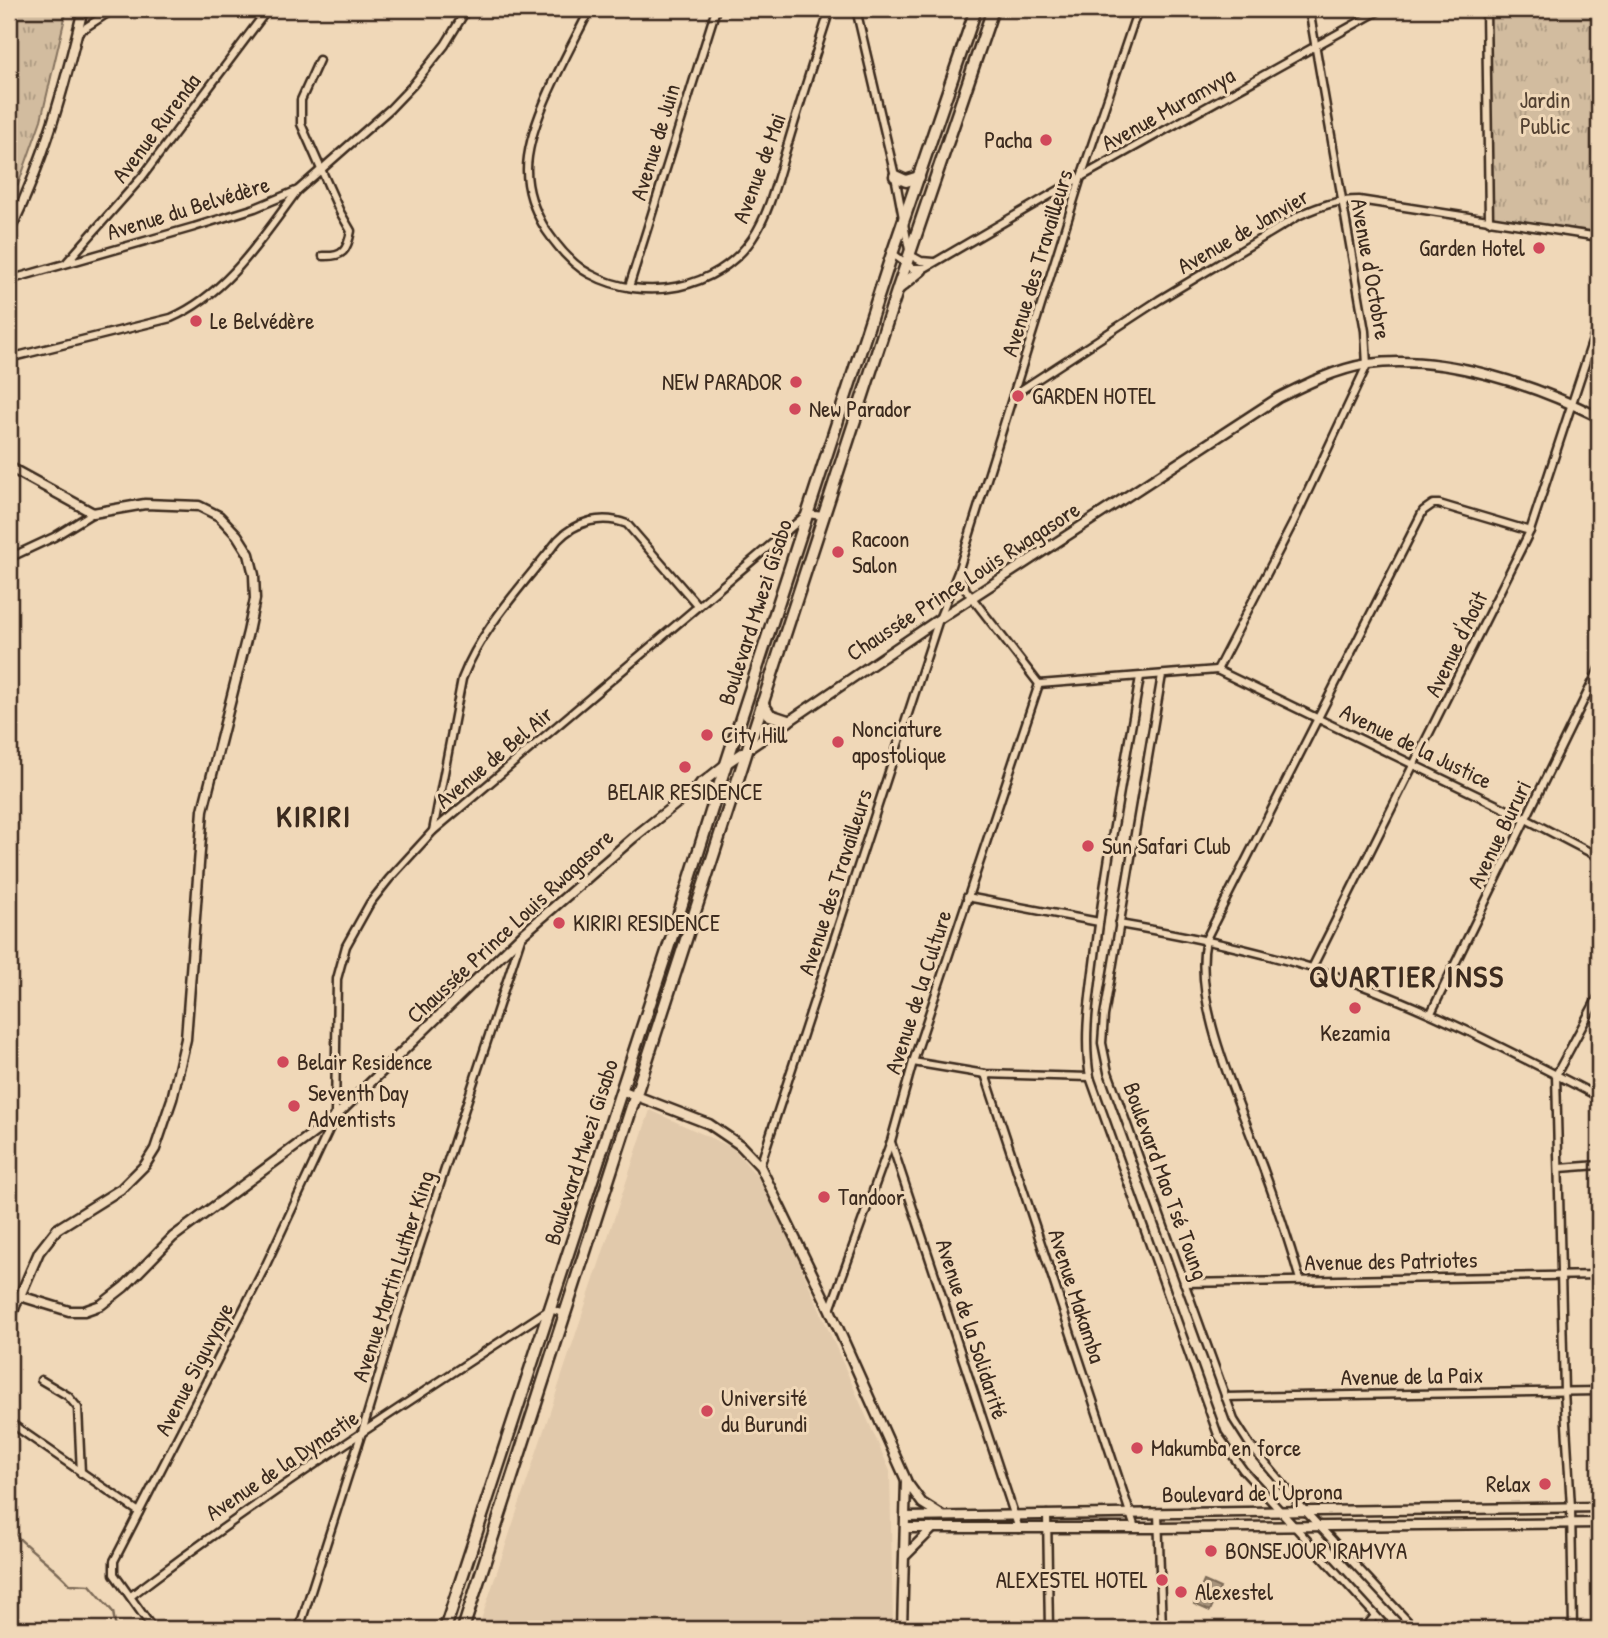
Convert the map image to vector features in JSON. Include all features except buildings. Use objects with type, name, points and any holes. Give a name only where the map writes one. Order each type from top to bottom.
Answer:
[{"type":"main road","name":"Boulevard Mwezi Gisabo","points":[[446,1629],[892,253],[976,9]]},
{"type":"main road","name":"Boulevard Mwezi Gisabo","points":[[464,1629],[823,516],[992,9]]},
{"type":"main road","points":[[895,176],[905,181],[919,177]]},
{"type":"main road","points":[[898,288],[921,270]]},
{"type":"main road","points":[[762,704],[770,715],[788,721]]},
{"type":"main road","points":[[701,784],[711,788],[716,795]]},
{"type":"main road","points":[[671,939],[686,944]]},
{"type":"main road","points":[[482,1519],[497,1525]]},
{"type":"street","points":[[9,232],[42,154],[83,9]]},
{"type":"street","points":[[77,33],[114,9]]},
{"type":"street","name":"Avenue Rurenda","points":[[66,263],[142,177],[268,9]]},
{"type":"street","name":"Avenue du Belvédère","points":[[9,280],[256,208],[298,190],[412,86],[445,46],[467,9]]},
{"type":"street","name":"Avenue de Mai","points":[[590,9],[534,126],[528,149],[530,194],[541,221],[556,244],[591,275],[629,287],[659,290],[692,284],[725,266],[752,239],[779,173],[830,9]]},
{"type":"street","name":"Avenue de Juin","points":[[629,287],[716,9]]},
{"type":"street","points":[[856,9],[895,176],[909,260],[921,270]]},
{"type":"street","name":"Avenue des Travailleurs","points":[[760,1166],[939,619],[958,572],[1081,177],[1138,9]]},
{"type":"street","name":"Avenue d'Octobre","points":[[1217,670],[1293,523],[1367,365],[1365,331],[1310,9]]},
{"type":"street","name":"Avenue Muramvya","points":[[921,270],[1081,177],[1382,9]]},
{"type":"street","points":[[1486,9],[1489,221]]},
{"type":"street","points":[[319,60],[301,100],[300,115],[304,133],[351,231],[342,254],[336,257],[323,256]]},
{"type":"street","points":[[9,358],[171,318],[187,311],[212,292],[245,260],[298,190]]},
{"type":"street","name":"Avenue de Janvier","points":[[1015,394],[1159,300],[1300,215],[1341,200],[1405,206],[1599,237]]},
{"type":"street","points":[[892,253],[909,260],[935,262]]},
{"type":"street","name":"Avenue d'Août","points":[[1312,968],[1530,531],[1599,321]]},
{"type":"street","name":"Chaussée Prince Louis Rwagasore","points":[[20,1296],[69,1311],[84,1311],[101,1305],[124,1287],[173,1237],[335,1117],[522,934],[633,838],[726,764],[939,619],[1278,398],[1308,383],[1367,365],[1408,363],[1462,368],[1493,376],[1573,404],[1599,417]]},
{"type":"street","points":[[9,467],[93,513]]},
{"type":"street","points":[[9,558],[54,537],[93,513],[145,504],[179,503],[199,506],[219,516],[237,535],[249,554],[254,575],[255,599],[202,810],[186,1039],[172,1099],[155,1149],[145,1165],[121,1189],[57,1229],[38,1252],[9,1325]]},
{"type":"street","points":[[1300,1280],[1212,1022],[1203,975],[1202,957],[1206,939],[1427,507],[1439,504],[1530,531]]},
{"type":"street","points":[[807,514],[823,516]]},
{"type":"street","name":"Avenue de Bel Air","points":[[335,1117],[340,962],[370,903],[433,831],[807,514]]},
{"type":"street","points":[[433,831],[462,679],[469,661],[485,634],[569,528],[583,522],[600,520],[616,520],[627,524],[698,606]]},
{"type":"street","points":[[958,572],[961,581],[1039,684],[1217,670]]},
{"type":"street","name":"Avenue Bururi","points":[[1431,1013],[1599,669]]},
{"type":"street","name":"Avenue de la Justice","points":[[1217,670],[1599,857]]},
{"type":"street","name":"Boulevard Mao Tsé Toung","points":[[1162,675],[1104,1016],[1102,1043],[1108,1072],[1225,1397],[1242,1433],[1305,1511],[1415,1629]]},
{"type":"street","name":"Boulevard Mao Tsé Toung","points":[[1140,677],[1099,922],[1086,1044],[1090,1077],[1218,1435],[1243,1470],[1388,1629]]},
{"type":"street","name":"Avenue de la Culture","points":[[830,1310],[891,1140],[913,1062],[1039,684]]},
{"type":"street","points":[[967,897],[1099,922]]},
{"type":"street","points":[[1119,923],[1206,939],[1312,968],[1431,1013],[1599,1097]]},
{"type":"street","name":"Avenue Martin Luther King","points":[[299,1629],[395,1321],[522,934]]},
{"type":"street","points":[[1573,1629],[1572,1523],[1564,1391],[1556,1075],[1599,995]]},
{"type":"street","points":[[913,1062],[985,1074],[1090,1077]]},
{"type":"street","name":"Avenue Makamba","points":[[985,1074],[1135,1528]]},
{"type":"street","points":[[621,1090],[709,1124],[740,1145],[760,1166],[830,1310],[906,1480],[922,1503],[941,1515]]},
{"type":"street","name":"Avenue Siguvyaye","points":[[153,1629],[114,1574],[113,1567],[264,1269],[335,1117]]},
{"type":"street","name":"Avenue de la Solidarité","points":[[891,1140],[1019,1529]]},
{"type":"street","points":[[1560,1168],[1599,1165]]},
{"type":"street","name":"Avenue des Patriotes","points":[[1184,1283],[1599,1275]]},
{"type":"street","points":[[9,1293],[20,1296]]},
{"type":"street","points":[[550,1309],[565,1314]]},
{"type":"street","name":"Avenue de la Dynastie","points":[[131,1595],[225,1525],[550,1309]]},
{"type":"street","points":[[41,1380],[68,1395],[78,1408],[81,1473]]},
{"type":"street","name":"Avenue de la Paix","points":[[1225,1397],[1599,1391]]},
{"type":"street","points":[[9,1422],[139,1512]]},
{"type":"street","points":[[902,1629],[906,1480]]},
{"type":"street","name":"Boulevard de l'Uprona","points":[[905,1517],[1599,1507]]},
{"type":"street","points":[[1158,1513],[1162,1626],[1175,1629]]},
{"type":"street","points":[[1047,1514],[1049,1629]]},
{"type":"street","name":"Boulevard de l'Uprona","points":[[905,1528],[1599,1523]]},
{"type":"street","points":[[906,1555],[933,1528]]},
{"type":"street","points":[[1364,1629],[1375,1616]]},
{"type":"shaded area","name":"Université du Burundi","points":[[650,1110],[733,1148],[757,1176],[774,1205],[890,1471],[893,1629],[478,1629]]},
{"type":"shaded area","points":[[1204,1581],[1220,1588],[1210,1611],[1194,1604]]},
{"type":"green space","points":[[9,9],[67,9],[41,120],[18,185],[9,182]]},
{"type":"green space","name":"Jardin Public","points":[[1489,9],[1599,9],[1599,232],[1491,217]]},
{"type":"waterway","points":[[9,1528],[70,1584],[90,1585],[113,1612],[116,1629]]},
{"type":"place","name":"Pacha","points":[[1046,140]]},
{"type":"place","name":"Garden Hotel","points":[[1539,248]]},
{"type":"place","name":"Le Belvédère","points":[[196,321]]},
{"type":"place","name":"NEW PARADOR","points":[[796,382]]},
{"type":"place","name":"GARDEN HOTEL","points":[[1018,396]]},
{"type":"place","name":"New Parador","points":[[795,409]]},
{"type":"place","name":"Racoon Salon","points":[[838,552]]},
{"type":"place","name":"City Hill","points":[[707,735]]},
{"type":"place","name":"Nonciature apostolique","points":[[838,742]]},
{"type":"place","name":"BELAIR RESIDENCE","points":[[685,767]]},
{"type":"place","name":"Sun Safari Club","points":[[1088,846]]},
{"type":"place","name":"KIRIRI RESIDENCE","points":[[559,923]]},
{"type":"place","name":"Kezamia","points":[[1355,1008]]},
{"type":"place","name":"Belair Residence","points":[[283,1062]]},
{"type":"place","name":"Seventh Day Adventists","points":[[294,1106]]},
{"type":"place","name":"Tandoor","points":[[824,1197]]},
{"type":"place","name":"Université du Burundi","points":[[707,1411]]},
{"type":"place","name":"Makumba en force","points":[[1137,1448]]},
{"type":"place","name":"Relax","points":[[1545,1484]]},
{"type":"place","name":"BONSEJOUR IRAMVYA","points":[[1211,1551]]},
{"type":"place","name":"ALEXESTEL HOTEL","points":[[1162,1580]]},
{"type":"place","name":"Alexestel","points":[[1181,1592]]},
{"type":"district","name":"KIRIRI","points":[[314,817]]},
{"type":"district","name":"QUARTIER INSS","points":[[1407,977]]}]
